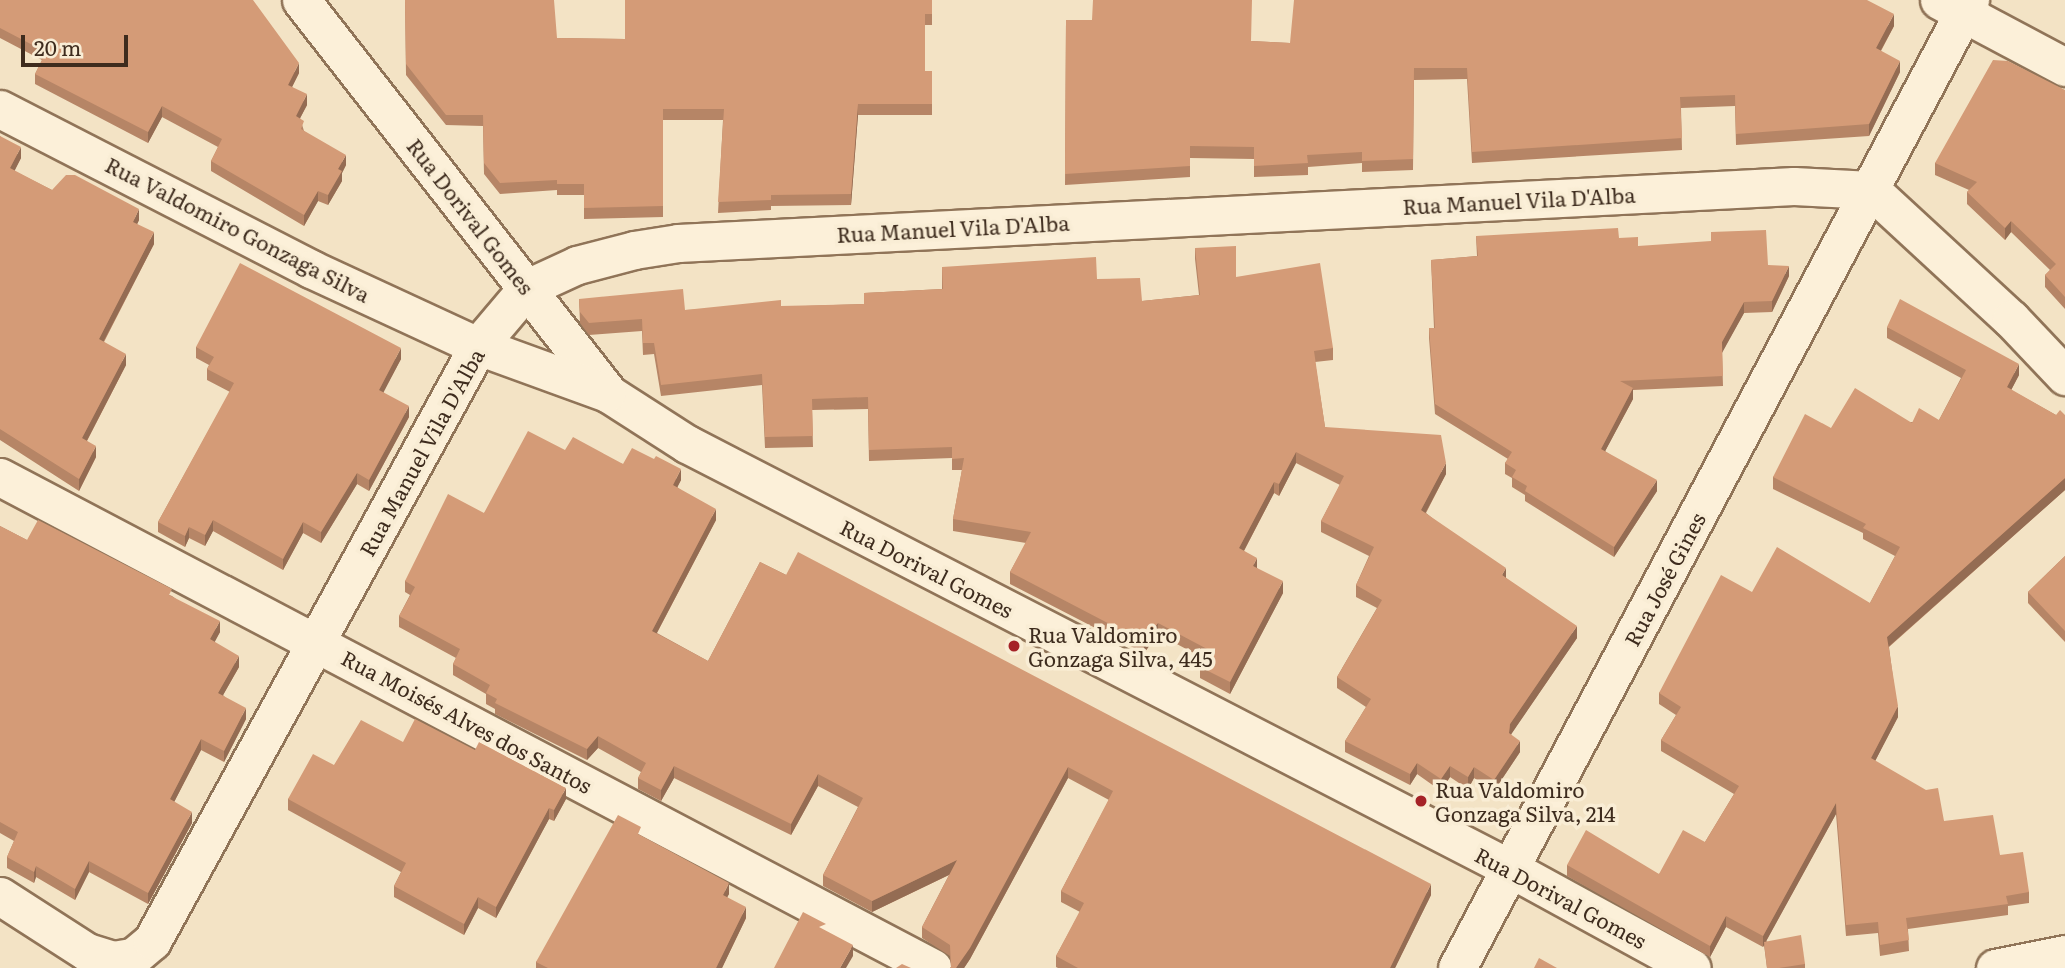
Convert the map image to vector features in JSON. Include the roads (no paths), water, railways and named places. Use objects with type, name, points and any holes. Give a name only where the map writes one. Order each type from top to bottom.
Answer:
[{"type":"street","name":"Rua Dorival Gomes","points":[[301,0],[609,394],[687,444],[1511,869],[1692,968]]},
{"type":"street","points":[[1958,4],[2065,66]]},
{"type":"street","name":"Rua José Gines","points":[[1457,968],[1871,190],[1958,4]]},
{"type":"street","name":"Rua Valdomiro Gonzaga Silva","points":[[0,109],[311,269],[478,346],[609,394]]},
{"type":"street","name":"Rua Manuel Vila D'Alba","points":[[0,896],[87,953],[113,960],[133,957],[152,941],[478,346],[527,288],[578,265],[678,243],[1767,188],[1871,190]]},
{"type":"street","points":[[1871,190],[2011,319],[2065,376]]},
{"type":"street","name":"Rua Moisés Alves dos Santos","points":[[0,477],[933,968]]},
{"type":"street","points":[[1995,968],[2065,954]]},
{"type":"place","name":"Rua Valdomiro Gonzaga Silva, 445","points":[[1014,646]]},
{"type":"place","name":"Rua Valdomiro Gonzaga Silva, 214","points":[[1421,801]]}]
